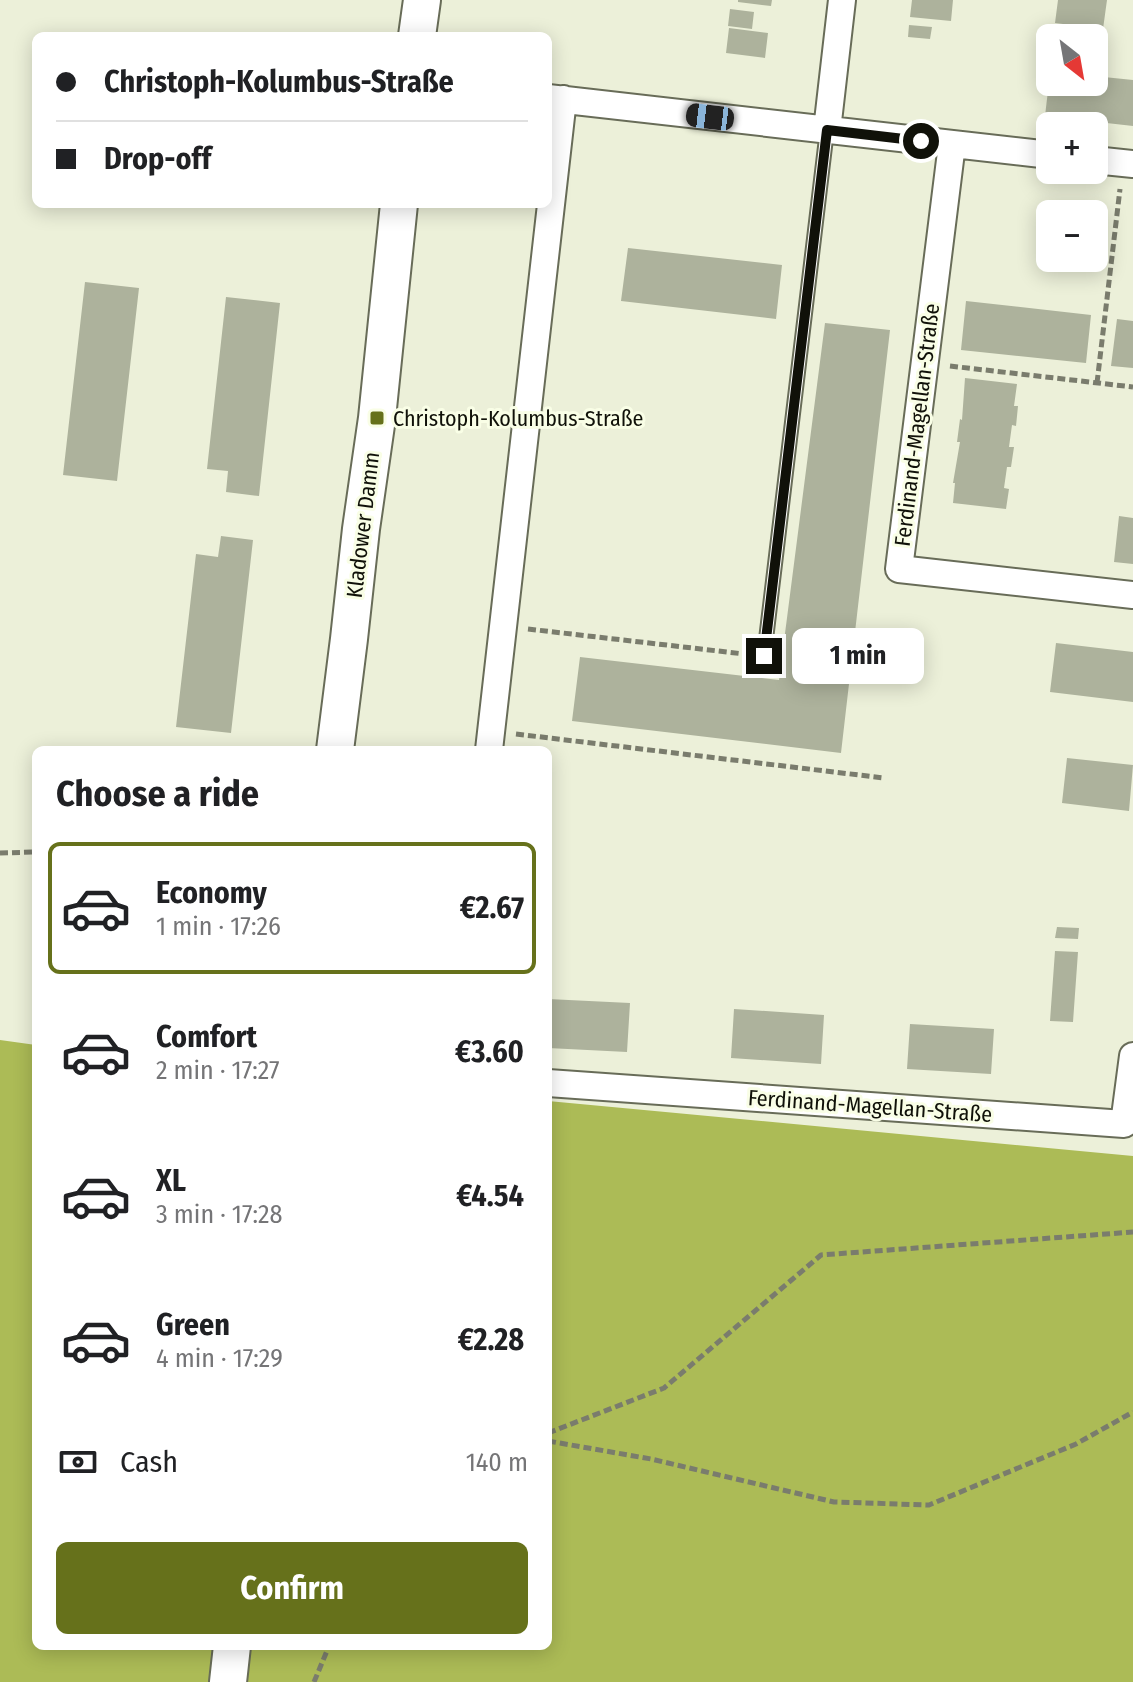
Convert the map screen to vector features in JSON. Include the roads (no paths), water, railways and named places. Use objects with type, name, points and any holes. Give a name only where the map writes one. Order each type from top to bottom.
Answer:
[{"type":"main road","points":[[418,32],[422,0]]},
{"type":"main road","name":"Kladower Damm","points":[[336,746],[377,418],[399,208]]},
{"type":"main road","points":[[228,1682],[232,1650]]},
{"type":"street","points":[[827,130],[842,0]]},
{"type":"street","points":[[552,129],[555,99],[1036,153]]},
{"type":"street","name":"Ferdinand-Magellan-Straße","points":[[952,144],[899,569],[1133,595]]},
{"type":"street","points":[[1108,166],[1127,173]]},
{"type":"street","points":[[490,740],[544,208]]},
{"type":"street","name":"Ferdinand-Magellan-Straße","points":[[552,1083],[1124,1124],[1133,1056]]},
{"type":"lane","points":[[764,656],[827,130]]},
{"type":"place","name":"Christoph-Kolumbus-Straße","points":[[377,418]]}]
